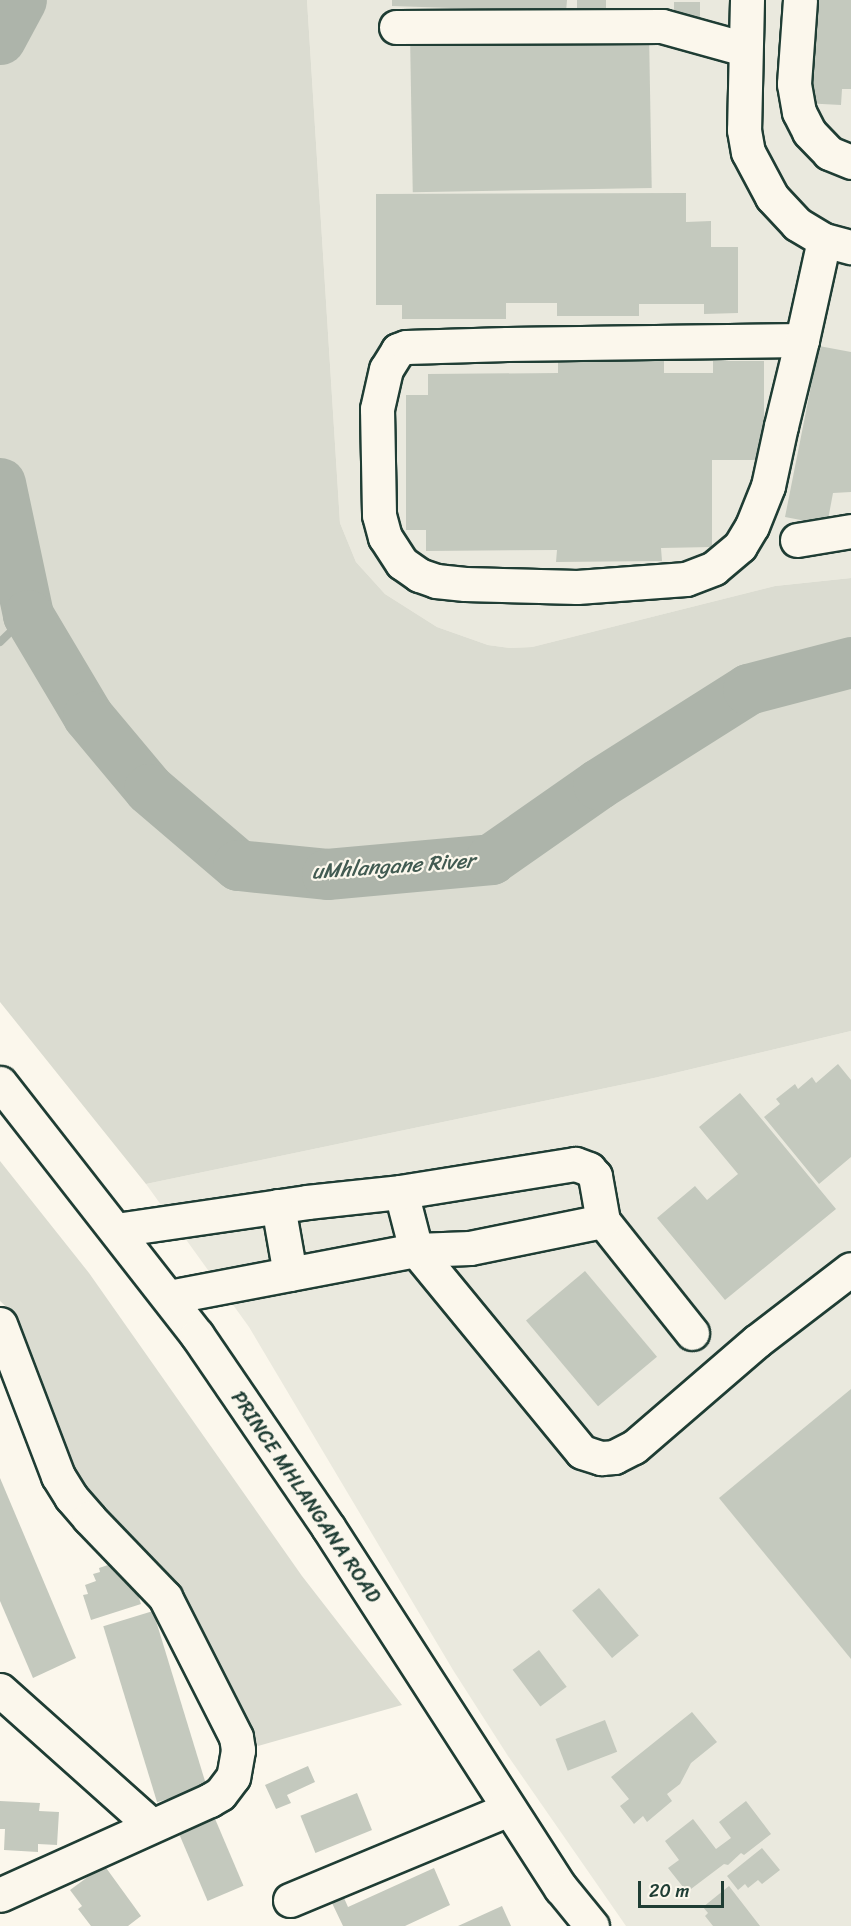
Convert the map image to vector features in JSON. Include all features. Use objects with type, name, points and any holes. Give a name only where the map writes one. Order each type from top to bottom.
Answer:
[{"type":"street","points":[[747,0],[744,130],[748,152],[772,197],[797,224],[838,244],[801,340],[768,486],[752,526],[729,558],[714,568],[686,579],[566,586],[465,584],[436,581],[419,575],[402,563],[393,552],[379,515],[376,422],[386,369],[394,354],[406,347],[801,340]]},
{"type":"street","points":[[800,0],[794,84],[799,112],[809,132],[829,153],[851,162]]},
{"type":"street","points":[[396,27],[662,26],[745,49]]},
{"type":"street","points":[[797,540],[851,531]]},
{"type":"street","name":"PRINCE MHLANGANA ROAD","points":[[0,1083],[168,1297],[328,1527],[561,1888],[592,1926]]},
{"type":"street","points":[[116,1230],[278,1206],[401,1192],[575,1164],[589,1169],[595,1176],[603,1221],[692,1334]]},
{"type":"street","points":[[401,1192],[416,1250],[582,1452],[601,1458],[614,1457],[634,1447],[757,1341],[851,1269]]},
{"type":"street","points":[[278,1206],[290,1274]]},
{"type":"street","points":[[168,1297],[416,1250],[470,1248],[603,1221]]},
{"type":"street","points":[[0,1324],[62,1483],[88,1518],[165,1597],[236,1737],[238,1750],[236,1768],[220,1794],[0,1894]]},
{"type":"street","points":[[0,1690],[151,1825]]},
{"type":"street","points":[[290,1900],[510,1809]]},
{"type":"shaded area","points":[[0,0],[307,0],[340,523],[356,562],[385,594],[437,627],[488,645],[510,648],[532,647],[775,586],[851,578],[851,1031],[654,1078],[146,1184],[0,1002]]},
{"type":"shaded area","points":[[307,0],[851,0],[851,578],[775,586],[532,647],[510,648],[488,645],[437,627],[385,594],[356,562],[340,523]]},
{"type":"shaded area","points":[[851,1031],[851,1926],[626,1926],[508,1756],[453,1670],[249,1327],[146,1184],[654,1078]]},
{"type":"shaded area","points":[[0,1161],[89,1273],[302,1576],[402,1705],[258,1746],[221,1680],[85,1497],[36,1397],[14,1314],[0,1301]]},
{"type":"building","points":[[392,0],[567,0],[566,12],[392,6]]},
{"type":"building","points":[[577,0],[606,0],[606,14],[577,14]]},
{"type":"building","points":[[807,0],[851,0],[851,89],[842,89],[841,105],[803,103]]},
{"type":"building","points":[[674,2],[700,2],[700,18],[674,18]]},
{"type":"building","points":[[649,32],[652,188],[413,192],[410,36]]},
{"type":"building","points":[[686,193],[686,222],[711,221],[711,247],[738,247],[738,313],[704,314],[704,304],[639,304],[639,316],[557,316],[557,303],[506,303],[506,319],[402,319],[402,305],[376,305],[376,194]]},
{"type":"building","points":[[819,346],[851,352],[851,492],[833,493],[827,525],[785,517]]},
{"type":"building","points":[[664,361],[664,373],[713,373],[713,361],[764,361],[764,460],[712,460],[712,547],[661,548],[662,561],[556,562],[557,550],[426,551],[426,530],[406,530],[406,395],[428,395],[428,374],[558,373],[558,362]]},
{"type":"building","points":[[838,1064],[851,1080],[851,1157],[819,1184],[764,1117],[780,1104],[776,1099],[795,1084],[798,1089],[812,1077],[816,1083]]},
{"type":"building","points":[[740,1093],[836,1209],[725,1300],[657,1218],[695,1186],[707,1200],[738,1174],[699,1127]]},
{"type":"building","points":[[585,1271],[657,1357],[598,1406],[526,1320]]},
{"type":"building","points":[[851,1389],[851,1659],[719,1498]]},
{"type":"building","points":[[0,1478],[76,1658],[33,1678],[0,1601]]},
{"type":"building","points":[[126,1559],[141,1604],[91,1620],[83,1595],[88,1594],[85,1585],[96,1581],[93,1574],[100,1572],[99,1568]]},
{"type":"building","points":[[599,1588],[639,1635],[612,1658],[572,1610]]},
{"type":"building","points":[[153,1611],[207,1787],[157,1802],[103,1626]]},
{"type":"building","points":[[539,1650],[567,1687],[540,1707],[513,1670]]},
{"type":"building","points":[[692,1712],[717,1742],[691,1763],[680,1784],[667,1794],[672,1801],[647,1822],[643,1816],[634,1824],[620,1806],[629,1799],[611,1777]]},
{"type":"building","points":[[605,1720],[617,1752],[568,1771],[556,1739]]},
{"type":"building","points":[[308,1766],[315,1782],[287,1795],[291,1803],[276,1809],[265,1785]]},
{"type":"building","points":[[357,1793],[372,1830],[315,1853],[300,1816]]},
{"type":"building","points":[[0,1801],[40,1803],[39,1811],[59,1812],[57,1845],[38,1844],[38,1852],[4,1850],[5,1829],[0,1829]]},
{"type":"building","points":[[746,1801],[771,1834],[744,1855],[741,1853],[728,1865],[724,1864],[687,1892],[668,1868],[679,1860],[665,1841],[693,1819],[716,1849],[731,1838],[719,1822]]},
{"type":"building","points":[[213,1814],[243,1886],[208,1901],[177,1829]]},
{"type":"building","points":[[762,1848],[780,1870],[762,1884],[758,1880],[748,1888],[745,1884],[738,1890],[727,1876]]},
{"type":"building","points":[[104,1865],[141,1916],[128,1926],[91,1926],[78,1909],[82,1906],[70,1890]]},
{"type":"building","points":[[434,1868],[450,1905],[405,1926],[343,1926],[332,1903],[344,1898],[348,1907]]},
{"type":"building","points":[[729,1886],[760,1926],[713,1926],[705,1916],[708,1913],[703,1907]]},
{"type":"building","points":[[502,1906],[511,1926],[458,1926]]},
{"type":"waterway","name":"uMhlangane River","points":[[0,39],[21,0]]},
{"type":"waterway","name":"uMhlangane River","points":[[0,483],[28,615],[88,716],[149,789],[238,865],[327,874],[491,859],[598,784],[748,689],[851,662]]},
{"type":"waterway","points":[[0,642],[28,615]]}]
